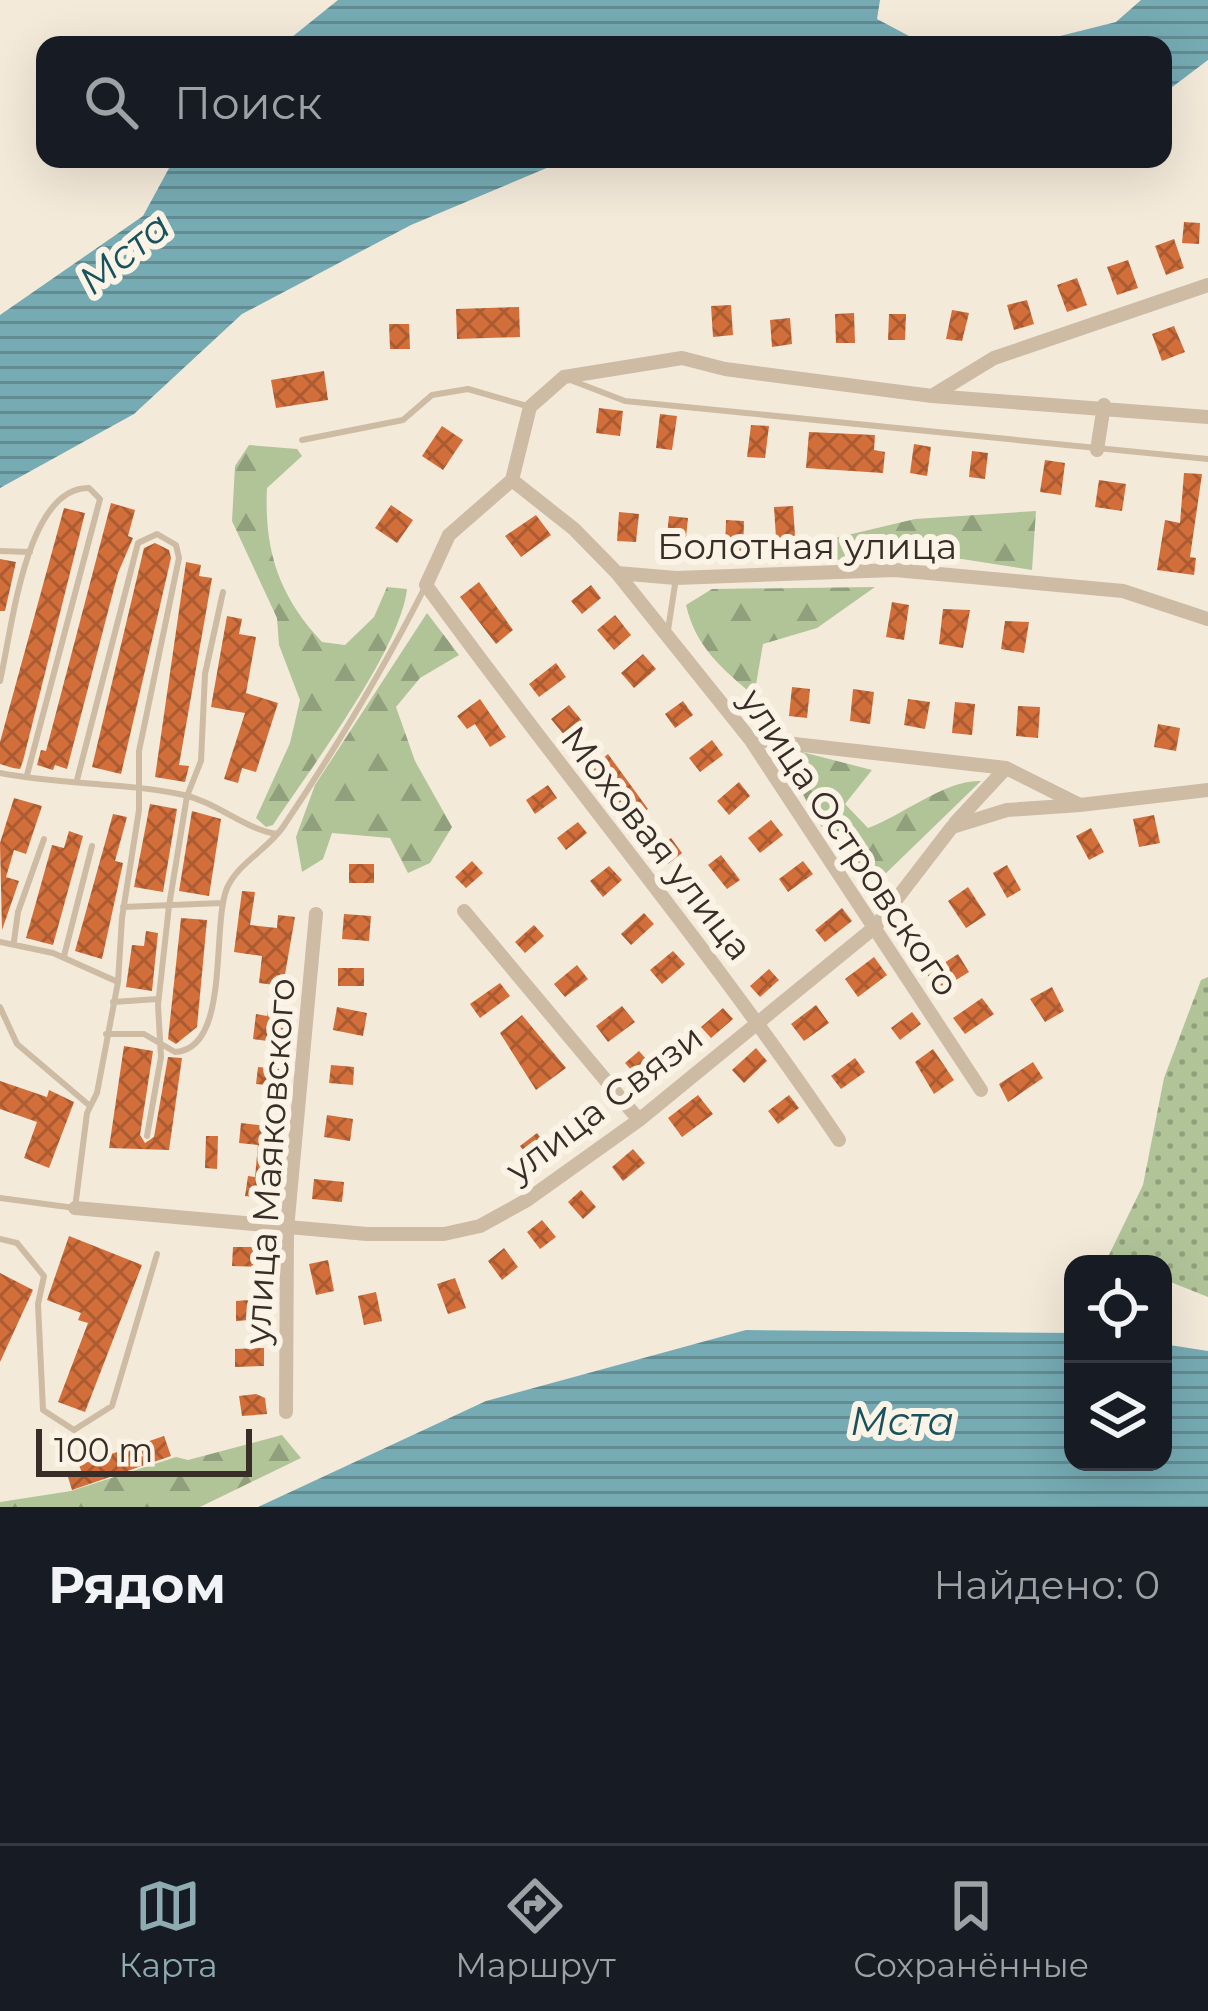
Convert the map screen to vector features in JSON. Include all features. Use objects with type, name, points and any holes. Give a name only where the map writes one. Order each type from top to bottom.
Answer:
[{"type":"street","points":[[932,395],[994,358],[1208,285]]},
{"type":"street","points":[[427,585],[449,535],[512,480],[530,407],[564,377],[682,358],[725,369],[932,395],[1208,416]]},
{"type":"street","points":[[1097,449],[1104,405]]},
{"type":"street","name":"улица Островского","points":[[512,480],[574,529],[616,573],[750,739],[981,1090]]},
{"type":"street","name":"Болотная улица","points":[[616,573],[676,578],[896,570],[1124,591],[1208,619]]},
{"type":"street","name":"Моховая улица","points":[[427,585],[535,737],[759,1022],[838,1140]]},
{"type":"street","points":[[750,739],[1006,768],[1081,805]]},
{"type":"street","name":"улица Связи","points":[[76,1208],[287,1228],[461,1232],[527,1200],[639,1120],[875,927],[952,827],[1006,768]]},
{"type":"street","points":[[952,827],[1007,810],[1208,790]]},
{"type":"street","points":[[464,911],[639,1120]]},
{"type":"street","name":"улица Маяковского","points":[[286,1412],[287,1228],[316,914]]},
{"type":"lane","points":[[564,377],[625,400],[1208,459]]},
{"type":"lane","points":[[302,440],[403,420],[432,395],[468,389],[530,407]]},
{"type":"lane","points":[[0,681],[30,552],[55,498],[78,488],[98,493],[27,775]]},
{"type":"lane","points":[[0,1198],[76,1208],[90,1106],[118,982],[123,907],[140,810],[139,751],[179,558],[176,545],[157,534],[138,543],[77,780]]},
{"type":"lane","points":[[0,551],[30,552]]},
{"type":"lane","points":[[667,640],[676,578]]},
{"type":"lane","points":[[106,1034],[134,1032],[160,1046],[185,1051],[201,1040],[216,986],[223,903],[236,874],[277,834],[399,639],[427,585]]},
{"type":"lane","points":[[147,1136],[160,1046],[159,999],[169,906],[187,796],[201,761],[205,674],[223,592]]},
{"type":"lane","points":[[0,773],[187,796],[244,826],[277,834]]},
{"type":"lane","points":[[14,941],[18,913],[44,839]]},
{"type":"lane","points":[[64,956],[92,847]]},
{"type":"lane","points":[[123,907],[223,903]]},
{"type":"lane","points":[[0,942],[14,941],[64,956],[118,982]]},
{"type":"lane","points":[[113,1002],[159,999]]},
{"type":"lane","points":[[1,1011],[17,1044],[90,1106]]},
{"type":"lane","points":[[0,1239],[17,1243],[44,1276],[38,1304],[43,1410],[74,1430],[112,1406],[157,1254]]},
{"type":"green space","points":[[249,445],[297,449],[302,456],[267,488],[268,532],[285,590],[322,642],[345,645],[374,617],[387,587],[407,589],[401,615],[371,676],[273,825],[266,827],[256,818],[290,743],[300,700],[279,645],[277,618],[232,521],[235,466]]},
{"type":"green space","points":[[1036,511],[1032,570],[962,559],[770,560],[776,552],[915,519]]},
{"type":"green space","points":[[875,587],[817,628],[763,644],[754,696],[703,645],[686,605],[712,589]]},
{"type":"green space","points":[[427,613],[459,655],[420,678],[396,707],[415,761],[452,827],[430,863],[408,873],[390,838],[332,833],[323,859],[302,872],[296,837],[315,785]]},
{"type":"green space","points":[[802,752],[872,770],[845,804],[868,828],[954,786],[981,781],[880,879],[849,859],[813,813],[787,761]]},
{"type":"green space","points":[[1208,977],[1208,1297],[1172,1283],[1172,1255],[1109,1255],[1143,1185],[1164,1078],[1201,980]]},
{"type":"green space","points":[[282,1435],[301,1458],[200,1507],[0,1507],[0,1502],[71,1491],[176,1457],[188,1460]]},
{"type":"water","points":[[338,0],[880,0],[877,19],[909,36],[293,36]]},
{"type":"water","points":[[1141,0],[1208,0],[1208,60],[1172,87],[1172,36],[1060,36],[1116,22]]},
{"type":"water","name":"Мста","points":[[169,168],[547,168],[411,225],[242,314],[134,414],[0,488],[0,315],[143,216]]},
{"type":"water","name":"Мста","points":[[746,1330],[1064,1333],[1064,1471],[1172,1471],[1172,1345],[1208,1351],[1208,1507],[258,1507],[486,1401]]},
{"type":"building","points":[[1184,222],[1200,223],[1199,244],[1182,243]]},
{"type":"building","points":[[1174,239],[1184,268],[1166,275],[1155,246]]},
{"type":"building","points":[[1128,260],[1138,288],[1117,295],[1107,267]]},
{"type":"building","points":[[1077,278],[1087,305],[1067,312],[1057,285]]},
{"type":"building","points":[[1027,300],[1034,324],[1014,330],[1007,305]]},
{"type":"building","points":[[731,305],[733,335],[713,337],[711,306]]},
{"type":"building","points":[[519,307],[520,337],[457,339],[456,309]]},
{"type":"building","points":[[952,310],[969,313],[962,341],[946,339]]},
{"type":"building","points":[[854,313],[855,343],[836,343],[835,314]]},
{"type":"building","points":[[889,314],[906,314],[905,340],[888,340]]},
{"type":"building","points":[[790,318],[792,344],[772,347],[770,320]]},
{"type":"building","points":[[389,324],[409,324],[410,349],[390,349]]},
{"type":"building","points":[[1174,326],[1185,352],[1162,361],[1152,334]]},
{"type":"building","points":[[324,371],[328,400],[276,408],[271,380]]},
{"type":"building","points":[[599,408],[623,411],[620,436],[596,433]]},
{"type":"building","points":[[660,414],[677,416],[672,450],[656,448]]},
{"type":"building","points":[[751,425],[769,426],[765,458],[747,457]]},
{"type":"building","points":[[442,426],[463,440],[443,470],[422,456]]},
{"type":"building","points":[[809,432],[875,435],[874,450],[885,452],[883,473],[806,468]]},
{"type":"building","points":[[914,444],[931,447],[927,476],[910,473]]},
{"type":"building","points":[[972,451],[988,453],[985,479],[969,477]]},
{"type":"building","points":[[1045,460],[1065,463],[1061,495],[1040,492]]},
{"type":"building","points":[[1184,473],[1202,474],[1190,557],[1196,558],[1194,575],[1157,570],[1165,520],[1180,523]]},
{"type":"building","points":[[1099,480],[1126,484],[1122,511],[1095,507]]},
{"type":"building","points":[[111,503],[135,510],[128,536],[133,538],[118,573],[67,769],[55,765],[53,770],[37,765],[41,750],[46,751]]},
{"type":"building","points":[[391,505],[413,520],[397,543],[375,528]]},
{"type":"building","points":[[793,506],[795,536],[776,538],[774,507]]},
{"type":"building","points":[[64,508],[85,513],[23,761],[20,769],[13,768],[0,764],[0,742]]},
{"type":"building","points":[[619,512],[639,514],[636,542],[617,541]]},
{"type":"building","points":[[536,515],[551,535],[521,557],[505,536]]},
{"type":"building","points":[[669,516],[688,518],[685,547],[666,544]]},
{"type":"building","points":[[726,520],[744,521],[743,554],[725,553]]},
{"type":"building","points":[[155,543],[169,550],[171,558],[121,774],[92,767],[144,548]]},
{"type":"building","points":[[0,559],[16,562],[5,611],[0,611]]},
{"type":"building","points":[[186,562],[201,565],[199,576],[212,578],[179,765],[189,766],[185,782],[155,777]]},
{"type":"building","points":[[479,582],[513,630],[496,644],[460,597]]},
{"type":"building","points":[[591,585],[601,598],[582,614],[571,601]]},
{"type":"building","points":[[892,602],[909,605],[904,640],[886,637]]},
{"type":"building","points":[[943,609],[970,610],[963,648],[939,644]]},
{"type":"building","points":[[615,615],[631,635],[614,650],[597,630]]},
{"type":"building","points":[[227,616],[242,619],[239,634],[256,637],[246,693],[278,703],[256,772],[242,768],[238,783],[224,779],[245,713],[211,707]]},
{"type":"building","points":[[1005,621],[1029,622],[1024,653],[1001,649]]},
{"type":"building","points":[[643,654],[656,669],[634,688],[621,673]]},
{"type":"building","points":[[556,663],[566,677],[539,697],[529,684]]},
{"type":"building","points":[[792,687],[810,689],[807,718],[789,716]]},
{"type":"building","points":[[853,689],[874,692],[870,724],[850,721]]},
{"type":"building","points":[[480,699],[506,737],[490,747],[475,724],[467,729],[457,716]]},
{"type":"building","points":[[908,699],[930,702],[925,729],[904,725]]},
{"type":"building","points":[[683,701],[693,715],[675,728],[665,714]]},
{"type":"building","points":[[955,702],[975,704],[972,735],[952,733]]},
{"type":"building","points":[[569,705],[587,727],[570,742],[551,719]]},
{"type":"building","points":[[1018,706],[1040,707],[1038,738],[1016,736]]},
{"type":"building","points":[[1158,724],[1180,728],[1176,751],[1154,747]]},
{"type":"building","points":[[712,740],[723,755],[700,772],[689,758]]},
{"type":"building","points":[[608,754],[648,809],[631,822],[591,768]]},
{"type":"building","points":[[739,782],[750,796],[729,815],[717,801]]},
{"type":"building","points":[[548,785],[557,798],[535,814],[526,800]]},
{"type":"building","points":[[14,798],[42,806],[26,854],[14,850],[6,877],[19,881],[2,930],[0,843]]},
{"type":"building","points":[[150,804],[177,809],[163,892],[134,887]]},
{"type":"building","points":[[192,811],[221,819],[209,896],[179,891]]},
{"type":"building","points":[[113,814],[127,817],[115,861],[123,863],[102,959],[75,951]]},
{"type":"building","points":[[1154,815],[1160,843],[1139,847],[1133,819]]},
{"type":"building","points":[[771,820],[783,835],[760,853],[748,838]]},
{"type":"building","points":[[578,822],[587,833],[566,850],[557,838]]},
{"type":"building","points":[[1091,828],[1104,852],[1089,860],[1076,836]]},
{"type":"building","points":[[69,831],[83,836],[53,945],[26,938],[52,845],[64,848]]},
{"type":"building","points":[[671,838],[682,853],[668,864],[656,850]]},
{"type":"building","points":[[721,855],[740,880],[727,889],[708,865]]},
{"type":"building","points":[[472,861],[483,873],[466,888],[455,877]]},
{"type":"building","points":[[803,861],[813,874],[788,892],[779,879]]},
{"type":"building","points":[[349,864],[374,864],[374,883],[349,883]]},
{"type":"building","points":[[1007,865],[1021,890],[1007,898],[993,873]]},
{"type":"building","points":[[609,866],[622,880],[603,897],[590,881]]},
{"type":"building","points":[[968,887],[986,915],[966,928],[948,901]]},
{"type":"building","points":[[242,891],[255,892],[250,925],[277,928],[278,915],[295,917],[283,986],[259,983],[262,956],[234,952]]},
{"type":"building","points":[[842,908],[852,921],[825,942],[815,930]]},
{"type":"building","points":[[644,913],[654,924],[631,945],[621,934]]},
{"type":"building","points":[[344,914],[371,916],[369,941],[342,939]]},
{"type":"building","points":[[181,918],[207,920],[197,1027],[176,1044],[168,1039]]},
{"type":"building","points":[[534,925],[544,936],[525,953],[515,942]]},
{"type":"building","points":[[733,927],[744,940],[725,958],[714,945]]},
{"type":"building","points":[[146,931],[158,933],[152,991],[126,987],[132,945],[144,946]]},
{"type":"building","points":[[673,951],[685,964],[662,984],[650,970]]},
{"type":"building","points":[[958,954],[969,972],[938,991],[927,974]]},
{"type":"building","points":[[874,957],[887,975],[858,997],[845,979]]},
{"type":"building","points":[[577,965],[588,979],[565,997],[554,984]]},
{"type":"building","points":[[338,968],[364,968],[364,986],[338,986]]},
{"type":"building","points":[[769,969],[779,980],[760,997],[750,986]]},
{"type":"building","points":[[500,983],[510,996],[480,1018],[470,1004]]},
{"type":"building","points":[[1052,987],[1064,1011],[1045,1022],[1030,999]]},
{"type":"building","points":[[270,995],[286,998],[284,1043],[253,1039],[256,1014],[267,1016]]},
{"type":"building","points":[[982,998],[994,1014],[965,1034],[953,1018]]},
{"type":"building","points":[[816,1005],[829,1023],[804,1041],[791,1024]]},
{"type":"building","points":[[622,1006],[635,1022],[608,1042],[596,1026]]},
{"type":"building","points":[[337,1007],[367,1013],[363,1036],[333,1030]]},
{"type":"building","points":[[723,1008],[733,1019],[711,1038],[701,1027]]},
{"type":"building","points":[[912,1012],[921,1024],[900,1040],[891,1028]]},
{"type":"building","points":[[522,1015],[566,1068],[536,1090],[500,1033]]},
{"type":"building","points":[[124,1046],[153,1051],[140,1135],[145,1143],[154,1137],[168,1057],[182,1058],[169,1150],[109,1148]]},
{"type":"building","points":[[756,1048],[767,1061],[744,1083],[732,1070]]},
{"type":"building","points":[[933,1049],[954,1080],[934,1094],[915,1062]]},
{"type":"building","points":[[639,1051],[653,1067],[640,1080],[625,1063]]},
{"type":"building","points":[[855,1058],[865,1072],[841,1089],[831,1076]]},
{"type":"building","points":[[1033,1062],[1043,1078],[1008,1102],[999,1084]]},
{"type":"building","points":[[331,1065],[354,1067],[353,1085],[329,1083]]},
{"type":"building","points":[[258,1067],[279,1069],[278,1086],[256,1084]]},
{"type":"building","points":[[0,1081],[47,1097],[49,1090],[74,1102],[49,1168],[24,1158],[37,1122],[0,1109]]},
{"type":"building","points":[[698,1095],[713,1114],[682,1137],[668,1118]]},
{"type":"building","points":[[789,1095],[799,1108],[778,1124],[768,1111]]},
{"type":"building","points":[[599,1107],[607,1119],[586,1134],[578,1122]]},
{"type":"building","points":[[327,1115],[353,1119],[350,1141],[324,1137]]},
{"type":"building","points":[[241,1123],[275,1127],[268,1199],[245,1196],[248,1176],[255,1177],[258,1145],[239,1143]]},
{"type":"building","points":[[537,1133],[555,1156],[538,1169],[520,1146]]},
{"type":"building","points":[[206,1136],[218,1136],[217,1169],[205,1168]]},
{"type":"building","points":[[633,1149],[645,1163],[623,1181],[612,1167]]},
{"type":"building","points":[[314,1179],[344,1182],[342,1202],[312,1199]]},
{"type":"building","points":[[581,1190],[596,1207],[583,1219],[568,1202]]},
{"type":"building","points":[[542,1220],[556,1237],[540,1249],[527,1232]]},
{"type":"building","points":[[69,1236],[142,1265],[85,1412],[58,1402],[88,1323],[78,1320],[81,1313],[47,1300]]},
{"type":"building","points":[[233,1247],[261,1247],[261,1267],[232,1266]]},
{"type":"building","points":[[504,1248],[518,1267],[502,1280],[488,1261]]},
{"type":"building","points":[[328,1260],[334,1291],[316,1295],[309,1264]]},
{"type":"building","points":[[0,1273],[33,1290],[0,1362]]},
{"type":"building","points":[[455,1278],[466,1308],[448,1314],[437,1284]]},
{"type":"building","points":[[376,1292],[382,1321],[364,1325],[358,1296]]},
{"type":"building","points":[[263,1299],[264,1319],[236,1321],[236,1301]]},
{"type":"building","points":[[264,1348],[264,1366],[235,1367],[235,1349]]},
{"type":"building","points":[[239,1396],[265,1398],[267,1414],[242,1416]]},
{"type":"building","points":[[164,1436],[171,1456],[72,1490],[68,1477],[82,1473],[79,1465]]}]
